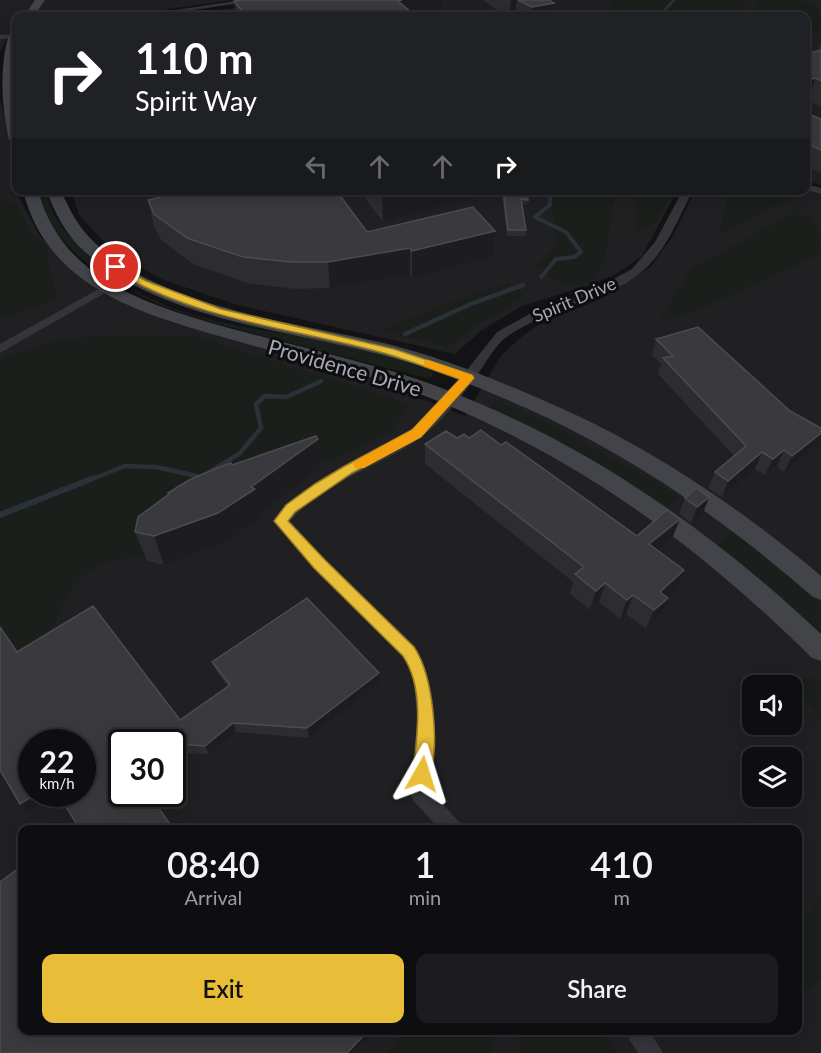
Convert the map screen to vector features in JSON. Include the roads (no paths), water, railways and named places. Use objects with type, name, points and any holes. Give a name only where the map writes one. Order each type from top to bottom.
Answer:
[{"type":"main road","points":[[12,41],[7,48],[2,65],[3,86],[12,123]]},
{"type":"main road","name":"Providence Drive","points":[[31,195],[46,233],[64,254],[105,288],[177,318],[404,381],[529,435],[618,486],[676,526],[739,575],[821,650]]},
{"type":"main road","name":"Providence Drive","points":[[55,195],[72,229],[98,254],[129,275],[172,296],[218,311],[390,351],[468,378],[569,421],[664,474],[729,518],[821,591]]},
{"type":"street","points":[[169,12],[257,0]]},
{"type":"street","name":"Spirit Drive","points":[[449,825],[420,793],[425,735],[424,697],[416,662],[409,651],[320,564],[281,521],[290,508],[347,470],[417,434],[468,378],[499,336],[529,317],[597,292],[628,276],[649,259],[685,195]]},
{"type":"street","points":[[0,349],[129,275]]},
{"type":"street","points":[[638,1035],[652,1053]]},
{"type":"waterway","points":[[663,12],[674,0]]},
{"type":"waterway","points":[[541,277],[556,259],[574,257],[581,252],[566,232],[535,217],[550,205],[550,195]]},
{"type":"waterway","points":[[405,334],[471,304],[523,285]]},
{"type":"waterway","points":[[87,481],[125,466],[156,467],[201,477],[239,454],[261,428],[256,404],[265,396],[287,397],[321,381]]},
{"type":"waterway","points":[[0,515],[91,479]]}]
